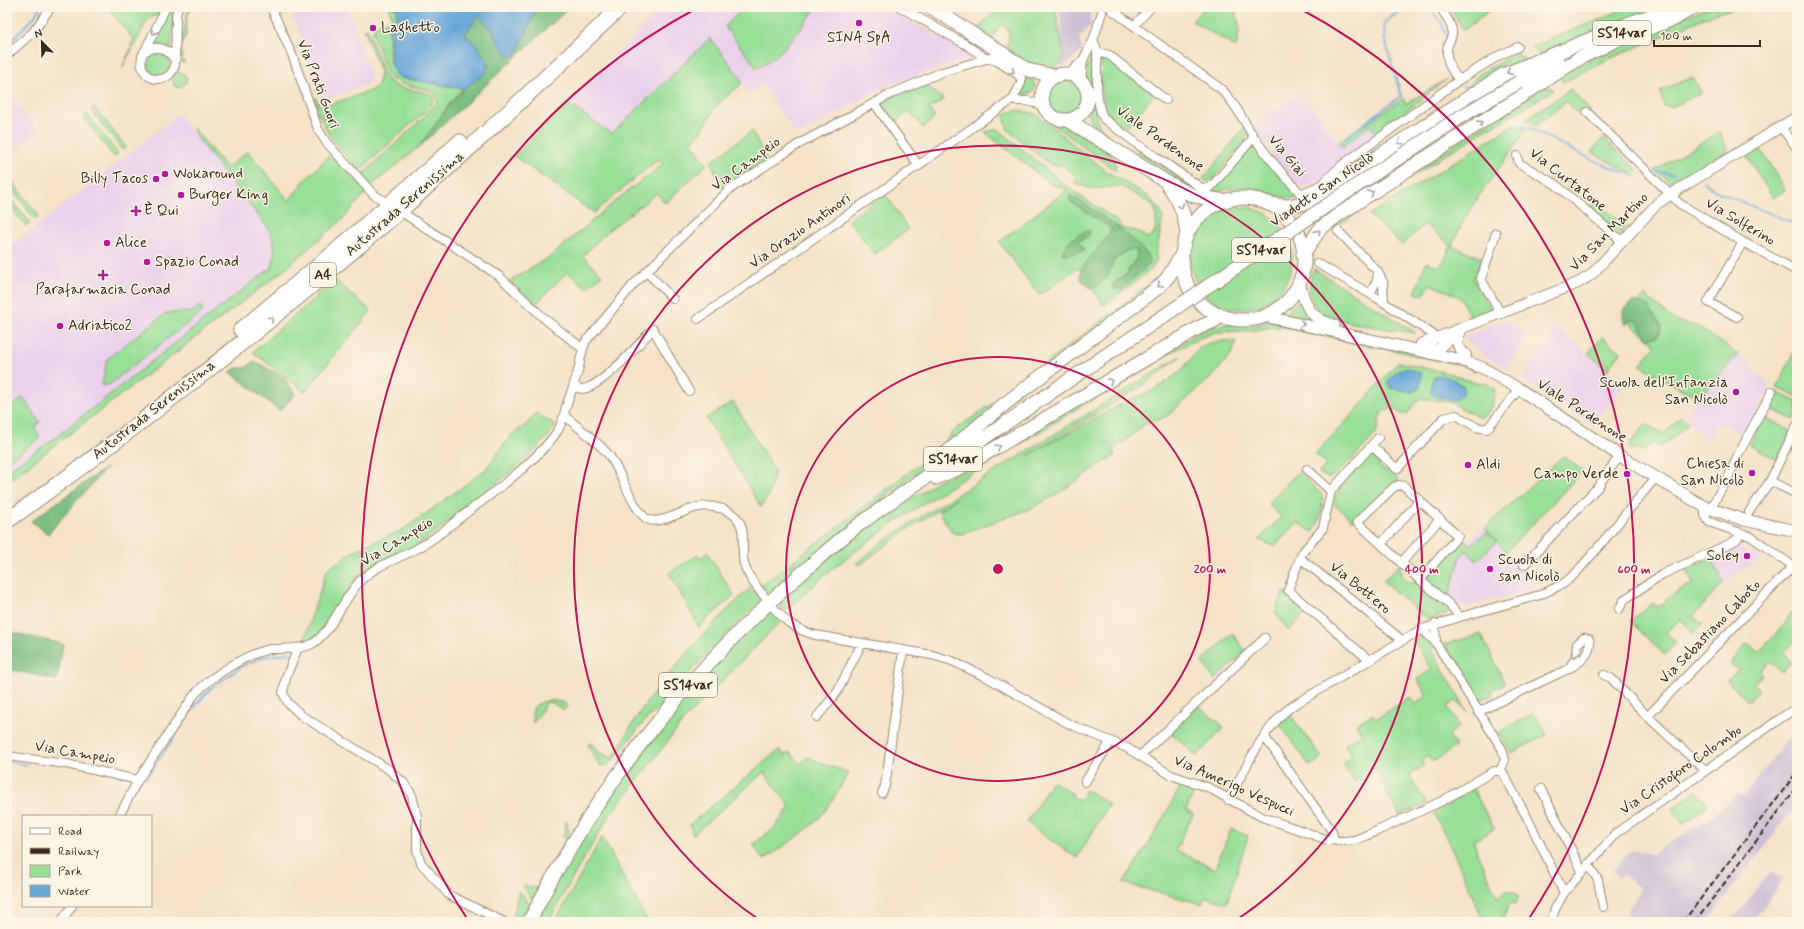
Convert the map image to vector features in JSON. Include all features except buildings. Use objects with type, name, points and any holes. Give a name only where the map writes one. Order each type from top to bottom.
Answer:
[{"type":"highway","name":"Autostrada Serenissima","points":[[7,508],[178,380],[295,286],[394,201],[606,7]]},
{"type":"highway","name":"Autostrada Serenissima","points":[[7,521],[115,441],[291,303],[402,208],[523,99],[620,7]]},
{"type":"main road","points":[[931,7],[993,54],[1028,70],[1054,76],[1069,74],[1081,80],[1086,86],[1088,94],[1087,103],[1084,110],[1077,116],[1068,120]]},
{"type":"main road","points":[[1268,204],[1287,206],[1306,203],[1503,75],[1627,24],[1677,7]]},
{"type":"main road","points":[[1303,254],[1320,229],[1338,214],[1580,58],[1617,40],[1674,19],[1693,7]]},
{"type":"main road","name":"Viadotto San Nicolò","points":[[900,496],[1329,204],[1460,117],[1519,82],[1584,49],[1653,20],[1693,7]]},
{"type":"main road","points":[[1028,70],[1039,84],[1042,92],[1043,105]]},
{"type":"main road","points":[[1042,92],[1046,83],[1054,76]]},
{"type":"main road","name":"Viale Pordenone","points":[[1043,105],[1053,116],[1061,120],[1068,120],[1165,181],[1194,196],[1224,201]]},
{"type":"main road","name":"Viale Pordenone","points":[[1084,110],[1090,125],[1099,139]]},
{"type":"main road","name":"Viale Pordenone","points":[[1165,181],[1176,195],[1183,209],[1187,235]]},
{"type":"main road","name":"Viale Pordenone","points":[[1249,198],[1268,204],[1282,212],[1293,225],[1301,240],[1303,268],[1299,282],[1285,303],[1273,312],[1264,316],[1240,320],[1221,315],[1204,306],[1191,290],[1184,272],[1182,254],[1187,235],[1193,224],[1202,214],[1212,206],[1224,201],[1249,198]]},
{"type":"main road","points":[[900,496],[909,483],[973,429],[1160,286],[1168,277],[1182,254]]},
{"type":"main road","name":"Viale Pordenone","points":[[1299,282],[1306,306],[1318,319],[1324,323],[1421,344],[1442,340],[1476,359],[1483,368]]},
{"type":"main road","points":[[900,496],[918,490],[936,478],[970,463],[1200,327],[1214,321],[1221,315]]},
{"type":"main road","name":"Viale Pordenone","points":[[1264,316],[1461,360],[1483,368],[1519,389],[1620,456],[1707,508],[1744,520],[1792,530]]},
{"type":"main road","name":"SS14var","points":[[529,922],[545,891],[582,828],[646,736],[681,692],[767,604],[842,538],[900,496]]},
{"type":"street","points":[[7,56],[33,32],[51,7]]},
{"type":"street","points":[[166,7],[142,56],[142,67],[146,74],[152,79],[160,79],[169,76],[174,70],[176,15],[178,7]]},
{"type":"street","name":"Via Prati Guori","points":[[271,7],[292,57],[318,129],[326,142],[373,194],[381,199]]},
{"type":"street","points":[[900,7],[965,44],[993,54],[997,61],[1020,76],[1021,86],[1015,99],[1043,105]]},
{"type":"street","points":[[1134,26],[1151,7]]},
{"type":"street","points":[[1440,7],[1450,23],[1452,30],[1452,36],[1448,47],[1448,62],[1451,70],[1459,80]]},
{"type":"street","points":[[1069,74],[1083,60],[1093,41],[1101,10],[1108,14],[1112,9]]},
{"type":"street","name":"Via Giai","points":[[1112,9],[1221,89],[1234,104],[1270,160],[1299,192],[1306,192],[1321,185],[1342,165],[1459,80],[1500,55],[1518,47]]},
{"type":"street","name":"Viale Pordenone","points":[[1093,41],[1096,45],[1097,52],[1098,97],[1100,112],[1104,119],[1140,146],[1200,187],[1206,189],[1211,187],[1254,137]]},
{"type":"street","points":[[144,52],[149,49],[160,48],[170,53],[174,59]]},
{"type":"street","points":[[1097,52],[1109,55],[1166,100]]},
{"type":"street","name":"Via Campeio","points":[[120,815],[138,780],[194,695],[204,685],[242,659],[252,654],[310,645],[323,634],[344,600],[362,578],[376,568],[431,540],[494,492],[552,438],[565,416],[582,348],[590,335],[633,285],[730,189],[799,144],[874,103],[921,80],[993,54]]},
{"type":"street","points":[[1081,80],[1083,60]]},
{"type":"street","name":"Via Orazio Antinori","points":[[698,319],[1015,99]]},
{"type":"street","points":[[874,103],[919,166]]},
{"type":"street","name":"Via San Martino","points":[[1587,112],[1670,194]]},
{"type":"street","name":"Via San Martino","points":[[1442,340],[1462,329],[1578,283],[1591,275],[1648,214],[1670,194],[1797,117]]},
{"type":"street","points":[[1780,126],[1797,148]]},
{"type":"street","name":"Via Curtatone","points":[[1517,156],[1519,163],[1555,184],[1622,242]]},
{"type":"street","name":"Via Solferino","points":[[1670,194],[1680,204],[1743,242],[1797,271]]},
{"type":"street","points":[[406,214],[499,276],[546,320],[582,348]]},
{"type":"street","points":[[1338,231],[1378,272],[1383,282],[1381,300]]},
{"type":"street","points":[[1496,233],[1481,278],[1501,314]]},
{"type":"street","points":[[1737,317],[1708,302],[1743,242]]},
{"type":"street","points":[[1317,263],[1381,300],[1442,340]]},
{"type":"street","points":[[647,272],[673,299]]},
{"type":"street","points":[[1370,294],[1377,280],[1378,272]]},
{"type":"street","points":[[573,386],[581,389],[593,386],[613,369],[653,329],[689,391]]},
{"type":"street","points":[[1462,329],[1457,342],[1462,352]]},
{"type":"street","name":"Viale Pordenone","points":[[1372,340],[1382,339],[1438,350],[1442,340]]},
{"type":"street","points":[[1372,446],[1398,469],[1444,418],[1456,415],[1476,428],[1487,429],[1519,389]]},
{"type":"street","points":[[1772,391],[1738,455],[1729,476],[1707,508],[1705,515],[1709,522],[1742,532],[1756,540],[1795,568]]},
{"type":"street","points":[[565,416],[608,454],[619,471],[637,507],[648,519],[655,521],[663,520],[686,510],[707,506],[717,507],[735,516],[742,530],[744,563],[753,583],[765,597]]},
{"type":"street","points":[[1749,512],[1770,481],[1797,425]]},
{"type":"street","points":[[1370,660],[1288,590],[1300,558],[1323,528],[1331,491],[1378,438]]},
{"type":"street","points":[[1524,565],[1598,487],[1620,456]]},
{"type":"street","points":[[1307,469],[1331,491]]},
{"type":"street","points":[[1228,800],[1264,736],[1275,721],[1292,706],[1422,629],[1460,616],[1540,595],[1562,584],[1586,561],[1656,477]]},
{"type":"street","points":[[1770,481],[1797,494]]},
{"type":"street","points":[[1420,580],[1458,536],[1404,486],[1399,485],[1394,487],[1357,522],[1420,580],[1450,605],[1460,616]]},
{"type":"street","points":[[1381,544],[1420,500]]},
{"type":"street","points":[[1401,563],[1440,519]]},
{"type":"street","points":[[1618,609],[1625,599],[1663,574],[1727,545],[1736,540],[1742,532]]},
{"type":"street","name":"Via Bottero","points":[[1300,558],[1402,640]]},
{"type":"street","name":"Via Sebastiano Caboto","points":[[1648,716],[1795,568]]},
{"type":"street","name":"Via Amerigo Vespucci","points":[[773,607],[785,621],[800,630],[815,635],[932,655],[952,661],[988,678],[1069,724],[1111,741],[1140,756],[1171,775],[1207,787],[1228,800],[1262,817],[1328,840],[1355,840],[1442,801],[1494,771],[1500,771]]},
{"type":"street","points":[[1434,624],[1436,643]]},
{"type":"street","points":[[1422,629],[1436,643],[1502,749],[1505,760],[1500,771],[1504,774],[1564,893]]},
{"type":"street","points":[[1140,756],[1265,638]]},
{"type":"street","points":[[817,717],[837,692],[862,643]]},
{"type":"street","points":[[298,648],[286,677],[283,693],[288,703],[302,716],[388,769],[404,783],[412,795],[417,816],[417,850],[421,863],[450,895],[504,922]]},
{"type":"street","points":[[882,793],[885,786],[888,766],[903,651]]},
{"type":"street","points":[[1478,712],[1568,670]]},
{"type":"street","points":[[1604,675],[1611,678],[1648,716],[1705,770]]},
{"type":"street","name":"Via Cristoforo Colombo","points":[[1551,922],[1555,909],[1564,893],[1616,833],[1797,707]]},
{"type":"street","points":[[1264,736],[1332,831],[1334,840]]},
{"type":"street","points":[[1086,782],[1111,741]]},
{"type":"street","name":"Via Campeio","points":[[7,756],[66,764],[138,780]]},
{"type":"street","points":[[1541,789],[1582,871]]},
{"type":"street","points":[[1588,864],[1598,880],[1603,907]]},
{"type":"street","points":[[61,922],[71,907]]},
{"type":"shaded area","points":[[316,7],[347,7],[370,72],[371,80],[367,84],[333,96],[326,96],[322,93],[293,16]]},
{"type":"shaded area","points":[[664,7],[884,7],[974,56],[897,82],[868,95],[803,133],[795,133],[762,85],[749,93],[741,84],[716,106],[702,131],[663,164],[658,159],[628,145],[567,103]]},
{"type":"shaded area","points":[[1060,7],[1089,7],[1091,25],[1079,37],[1082,51],[1065,66],[1058,65],[1062,61],[1063,52]]},
{"type":"shaded area","points":[[7,90],[38,131],[7,156]]},
{"type":"shaded area","points":[[1300,92],[1342,147],[1370,125],[1377,134],[1336,165],[1324,178],[1311,186],[1302,188],[1272,155],[1275,152],[1264,137],[1260,139],[1252,126]]},
{"type":"shaded area","points":[[179,114],[268,228],[274,241],[276,254],[272,267],[52,440],[7,471],[7,250]]},
{"type":"shaded area","points":[[1505,319],[1526,336],[1508,369],[1488,358],[1464,338]]},
{"type":"shaded area","points":[[1556,328],[1624,384],[1593,425],[1522,379]]},
{"type":"shaded area","name":"Scuola dell'Infanzia San Nicolò","points":[[1738,354],[1770,385],[1746,435],[1717,422],[1708,441],[1684,418]]},
{"type":"shaded area","name":"Scuola di san Nicolò","points":[[1485,528],[1539,588],[1463,607],[1448,600],[1460,558],[1471,545],[1468,541]]},
{"type":"shaded area","points":[[1736,544],[1754,556],[1762,557],[1724,582],[1711,558]]},
{"type":"shaded area","points":[[1797,727],[1797,804],[1707,922],[1629,922],[1631,918],[1626,914],[1641,889],[1623,875],[1618,878],[1613,871],[1630,851],[1651,854],[1709,819],[1737,794],[1744,796]]},
{"type":"shaded area","points":[[1771,871],[1784,879],[1751,922],[1731,922]]},
{"type":"green space","points":[[100,7],[161,7],[158,15],[151,17],[147,21],[122,68],[132,47],[130,44],[134,40],[108,8],[103,11]]},
{"type":"green space","points":[[171,7],[174,7],[171,49],[163,45],[152,45]]},
{"type":"green space","points":[[189,7],[192,7],[187,17],[186,36],[181,45],[182,58],[185,63],[179,62],[177,72],[184,74],[187,78],[183,86],[175,87],[173,81]]},
{"type":"green space","points":[[389,7],[396,7],[400,25],[389,31],[390,63],[430,83],[464,89],[458,93],[419,147],[371,186],[362,175],[437,103],[436,96],[432,91],[403,84],[391,79],[386,70],[372,31],[375,30],[374,26],[392,19]]},
{"type":"green space","points":[[537,7],[570,7],[419,147],[452,101],[464,89],[470,40],[465,34],[473,22],[479,16],[516,55]]},
{"type":"green space","points":[[744,7],[817,7],[793,38],[776,56],[757,68],[725,27]]},
{"type":"green space","points":[[998,7],[1049,7],[1051,9],[1055,7],[1064,55],[1060,64],[1053,68],[1044,69],[1034,67],[1017,58],[1010,51],[1007,45],[1009,35],[1004,25],[999,26],[992,40],[980,34],[980,27]]},
{"type":"green space","points":[[1205,7],[1232,7],[1237,16],[1239,26],[1236,47],[1192,21]]},
{"type":"green space","points":[[1449,7],[1494,7],[1464,30]]},
{"type":"green space","points":[[1629,7],[1659,7],[1540,56],[1532,47]]},
{"type":"green space","points":[[1709,7],[1739,7],[1713,14],[1611,58],[1563,82],[1558,76],[1639,36]]},
{"type":"green space","points":[[367,28],[386,78],[395,86],[431,94],[434,100],[430,107],[359,171],[329,135],[319,114],[317,114],[315,97],[321,107],[370,91],[378,85],[380,72],[364,29]]},
{"type":"green space","points":[[710,38],[742,80],[741,84],[716,106],[702,131],[691,142],[707,164],[665,203],[657,193],[609,230],[583,256],[602,275],[587,288],[567,272],[535,305],[510,281],[551,256],[618,199],[663,164],[658,159],[594,213],[514,156],[567,103],[612,134]]},
{"type":"green space","points":[[158,51],[167,54],[170,63],[167,72],[158,75],[149,72],[146,63],[149,54]]},
{"type":"green space","points":[[1516,53],[1527,61],[1331,180],[1339,171],[1343,172],[1465,90],[1478,75]]},
{"type":"green space","points":[[1102,55],[1155,94],[1126,128],[1104,110],[1101,84]]},
{"type":"green space","points":[[1091,58],[1093,59],[1092,75],[1096,118],[1100,127],[1106,132],[1104,134],[1093,124],[1089,114],[1092,94],[1085,78],[1085,73]]},
{"type":"green space","points":[[1027,74],[1034,82],[1035,88],[1034,91],[1025,95],[1022,91]]},
{"type":"green space","points":[[1693,77],[1701,93],[1672,107],[1664,106],[1660,91]]},
{"type":"green space","points":[[1447,79],[1377,134],[1370,125],[1342,147],[1338,143],[1404,98],[1405,104]]},
{"type":"green space","points":[[1061,80],[1067,80],[1071,81],[1078,87],[1081,97],[1080,104],[1074,111],[1067,114],[1061,114],[1057,113],[1050,107],[1047,100],[1047,94],[1048,90],[1054,83]]},
{"type":"green space","points":[[925,84],[944,100],[929,109],[935,117],[923,128],[910,111],[894,123],[879,102]]},
{"type":"green space","points":[[1545,86],[1553,89],[1552,91],[1451,151],[1337,226],[1334,223]]},
{"type":"green space","points":[[1571,89],[1590,111],[1582,118],[1566,101],[1537,126],[1526,119]]},
{"type":"green space","points":[[94,107],[126,147],[122,150],[91,110]]},
{"type":"green space","points":[[1019,110],[1036,114],[1106,171],[1149,197],[1160,210],[1163,218],[1156,254],[1154,254],[1157,259],[1152,269],[1104,305],[1078,268],[1039,295],[999,242],[1067,190],[1050,183],[985,132],[998,129],[1069,188],[1114,219],[1124,229],[1137,231],[1147,238],[1154,235],[1156,220],[1155,208],[1153,205],[1121,186],[1091,189],[1073,182],[1076,176],[1063,165],[1052,165],[1047,162],[1008,130],[1004,116],[1007,113]]},
{"type":"green space","points":[[87,114],[118,154],[114,157],[83,117]]},
{"type":"green space","points":[[1515,124],[1526,129],[1463,221],[1452,246],[1482,258],[1473,279],[1493,312],[1472,320],[1460,297],[1430,284],[1423,296],[1415,293],[1426,262],[1440,267],[1451,246],[1425,224],[1402,245],[1369,215]]},
{"type":"green space","points":[[1054,125],[1065,125],[1111,154],[1115,160],[1116,171]]},
{"type":"green space","points":[[193,128],[227,168],[248,151],[289,201],[304,181],[330,155],[367,191],[343,219],[280,273],[7,482],[7,471],[52,440],[272,267],[274,247],[268,228],[197,138]]},
{"type":"green space","points":[[1244,128],[1249,135],[1213,179],[1207,182],[1203,179]]},
{"type":"green space","points":[[752,131],[767,161],[723,189],[711,162]]},
{"type":"green space","points":[[1719,132],[1728,150],[1675,183],[1654,171]]},
{"type":"green space","points":[[1603,138],[1637,169],[1633,174],[1591,152]]},
{"type":"green space","points":[[1254,144],[1299,198],[1286,198],[1255,189],[1244,188],[1228,189],[1208,194],[1251,145]]},
{"type":"green space","points":[[1760,148],[1785,190],[1773,198],[1747,156]]},
{"type":"green space","points":[[1138,150],[1201,190],[1195,190],[1136,153]]},
{"type":"green space","points":[[8,176],[39,216],[35,219],[7,183]]},
{"type":"green space","points":[[885,193],[908,229],[875,254],[848,220]]},
{"type":"green space","points":[[7,194],[30,223],[26,226],[7,202]]},
{"type":"green space","points":[[1069,195],[1076,198],[1129,236],[1147,254],[1151,263],[1122,289],[1114,289],[1112,284],[1127,274],[1137,257],[1137,250],[1128,250],[1115,259],[1107,277],[1094,289],[1086,285],[1080,276],[1083,267],[1112,229],[1071,202]]},
{"type":"green space","points":[[1596,200],[1626,228],[1620,235],[1590,208]]},
{"type":"green space","points":[[1241,207],[1261,211],[1269,215],[1277,222],[1284,230],[1288,238],[1292,258],[1288,278],[1284,286],[1277,294],[1269,301],[1261,305],[1241,309],[1221,305],[1213,301],[1205,294],[1198,286],[1194,278],[1190,258],[1194,238],[1198,230],[1205,222],[1213,215],[1221,211]]},
{"type":"green space","points":[[1091,230],[1088,236],[1078,241],[1085,250],[1066,255],[1062,253],[1064,248],[1073,238],[1081,233]]},
{"type":"green space","points":[[1169,269],[1164,276],[935,459],[889,493],[769,594],[761,586],[922,462],[955,430],[1010,391]]},
{"type":"green space","points":[[1314,269],[1416,333],[1351,322],[1338,319],[1320,311],[1312,300],[1310,286],[1310,279]]},
{"type":"green space","points":[[335,280],[371,311],[305,392],[253,352]]},
{"type":"green space","points":[[1645,295],[1675,321],[1699,327],[1738,354],[1699,399],[1640,365],[1656,345],[1625,319]]},
{"type":"green space","points":[[1300,299],[1312,318],[1285,314]]},
{"type":"green space","points":[[1636,301],[1650,307],[1652,313],[1662,326],[1660,334],[1657,336],[1649,339],[1636,321],[1633,319],[1626,324],[1624,321],[1624,310],[1632,302]]},
{"type":"green space","points":[[200,306],[203,311],[110,384],[102,386],[107,359],[166,313],[192,312]]},
{"type":"green space","points":[[1269,321],[1279,321],[1428,354],[1475,369],[1475,371],[1462,365],[1288,328],[1272,327],[1249,331],[1216,332],[1200,338],[1166,355],[973,472],[892,524],[828,572],[799,599],[784,610],[777,602],[801,580],[890,509],[923,492],[938,480],[963,471],[993,455],[1206,328],[1225,324],[1250,326]]},
{"type":"green space","points":[[1602,337],[1621,352],[1607,370],[1588,353]]},
{"type":"green space","points":[[1236,340],[1233,352],[1214,375],[1167,416],[1149,424],[1148,422],[1113,450],[1115,455],[1054,496],[1032,508],[961,534],[951,531],[939,511],[956,499],[905,531],[861,564],[856,564],[880,544],[919,518],[1181,356],[1145,384],[1027,456],[1131,399],[1146,394],[1160,386],[1180,371],[1202,346],[1214,342]]},
{"type":"green space","points":[[1797,346],[1797,396],[1777,388]]},
{"type":"green space","points":[[255,361],[283,377],[295,394],[280,411],[230,372],[236,368],[245,368]]},
{"type":"green space","points":[[1398,362],[1452,374],[1472,382],[1486,383],[1494,389],[1495,393],[1492,405],[1486,415],[1480,418],[1450,402],[1420,398],[1407,414],[1401,414],[1393,408],[1387,409],[1381,414],[1379,426],[1371,440],[1335,475],[1331,477],[1323,476],[1319,473],[1327,464],[1315,454],[1353,414]]},
{"type":"green space","points":[[1776,392],[1797,402],[1797,414],[1793,420],[1768,407]]},
{"type":"green space","points":[[23,398],[40,422],[35,427],[39,435],[38,440],[7,461],[7,410]]},
{"type":"green space","points":[[733,402],[775,472],[768,497],[761,507],[706,418]]},
{"type":"green space","points":[[536,413],[556,425],[548,437],[528,457],[421,542],[374,565],[362,573],[348,588],[319,634],[313,638],[304,640],[327,569],[351,553],[396,533],[410,525],[461,488],[486,469],[511,435],[526,425]]},
{"type":"green space","points":[[1681,416],[1689,423],[1660,447],[1653,443],[1643,451],[1636,447],[1634,451],[1628,447],[1646,424],[1664,434]]},
{"type":"green space","points":[[1763,416],[1791,431],[1777,460],[1749,444]]},
{"type":"green space","points":[[1563,456],[1583,471],[1506,552],[1485,528]]},
{"type":"green space","points":[[1370,457],[1374,457],[1381,463],[1379,466],[1386,472],[1389,470],[1399,480],[1353,521],[1334,504],[1343,484]]},
{"type":"green space","points":[[107,467],[48,534],[31,521]]},
{"type":"green space","points":[[1299,471],[1322,495],[1322,510],[1313,532],[1298,523],[1274,546],[1259,540],[1281,517],[1268,503]]},
{"type":"green space","points":[[1487,532],[1496,542],[1476,561],[1466,550],[1460,558],[1448,600],[1426,580],[1462,537],[1471,545]]},
{"type":"green space","points":[[707,552],[734,595],[699,627],[669,573],[696,556],[703,557]]},
{"type":"green space","points":[[1711,558],[1724,582],[1693,616],[1703,624],[1693,633],[1681,619],[1666,632],[1676,642],[1665,655],[1630,621],[1653,603],[1658,607],[1671,596],[1693,583],[1686,568]]},
{"type":"green space","points":[[1399,565],[1402,575],[1408,582],[1416,582],[1447,604],[1448,611],[1446,614],[1430,619],[1421,614],[1383,581]]},
{"type":"green space","points":[[750,588],[762,599],[700,661],[661,707],[646,719],[615,758],[607,766],[599,765],[588,745],[591,743],[600,753],[612,758],[640,712],[656,690],[708,630]]},
{"type":"green space","points":[[1284,592],[1307,611],[1289,631],[1275,612]]},
{"type":"green space","points":[[770,608],[782,620],[685,719],[611,814],[582,861],[548,922],[535,922],[564,867],[614,788],[632,763],[694,686]]},
{"type":"green space","points":[[1791,612],[1797,615],[1797,638],[1784,653],[1791,662],[1782,672],[1769,661],[1760,671],[1763,674],[1753,685],[1759,690],[1748,701],[1727,681],[1739,670],[1730,664],[1747,644],[1759,652],[1785,624]]},
{"type":"green space","points":[[7,631],[63,644],[57,680],[7,669]]},
{"type":"green space","points":[[1232,633],[1246,651],[1215,680],[1202,662]]},
{"type":"green space","points":[[1481,634],[1505,684],[1491,690],[1493,695],[1482,699],[1478,698],[1445,644]]},
{"type":"green space","points":[[1423,636],[1429,640],[1434,647],[1431,649],[1468,712],[1456,701],[1447,706],[1459,726],[1449,735],[1456,746],[1433,762],[1428,756],[1421,760],[1424,765],[1409,775],[1427,804],[1399,815],[1375,768],[1354,782],[1342,763],[1352,757],[1345,744],[1362,734],[1356,724],[1373,714],[1376,719],[1410,697],[1415,705],[1427,695],[1417,679],[1432,669],[1413,640]]},
{"type":"green space","points":[[550,700],[562,702],[568,706],[564,710],[550,702],[547,702],[533,723],[532,713],[534,707],[540,703]]},
{"type":"green space","points":[[1197,705],[1224,727],[1197,756],[1169,731]]},
{"type":"green space","points":[[1289,713],[1322,758],[1310,766],[1278,722]]},
{"type":"green space","points":[[1532,714],[1537,717],[1547,735],[1511,753],[1499,732]]},
{"type":"green space","points":[[780,749],[784,755],[790,752],[800,764],[808,757],[848,772],[828,807],[814,823],[764,860],[753,845],[775,827],[790,807],[764,772],[693,835],[690,824]]},
{"type":"green space","points":[[1052,781],[1073,794],[1072,797],[1080,800],[1086,790],[1109,804],[1077,858],[1027,822]]},
{"type":"green space","points":[[1182,784],[1196,788],[1186,810],[1193,814],[1176,850],[1215,869],[1231,829],[1248,836],[1227,903],[1205,897],[1202,904],[1123,883],[1154,835]]},
{"type":"green space","points":[[1473,789],[1494,829],[1473,841],[1497,897],[1507,890],[1519,895],[1516,904],[1510,903],[1502,922],[1479,922],[1482,917],[1453,851],[1434,813]]},
{"type":"green space","points":[[1697,791],[1708,806],[1683,824],[1672,809]]},
{"type":"green space","points":[[566,821],[569,830],[567,840],[562,837],[565,831]]},
{"type":"green space","points":[[602,837],[648,922],[555,922]]},
{"type":"green space","points":[[562,847],[533,900],[523,887],[525,884],[536,889]]},
{"type":"green space","points":[[519,891],[529,903],[521,922],[512,922],[517,899]]},
{"type":"water","points":[[396,7],[537,7],[516,55],[509,57],[495,38],[494,31],[479,16],[473,22],[465,34],[478,47],[489,64],[485,73],[464,89],[401,78],[394,71],[390,60],[391,45],[389,28],[397,22]]},
{"type":"water","points":[[1408,368],[1421,373],[1422,380],[1418,389],[1413,392],[1390,388],[1387,383],[1391,377],[1399,371]]},
{"type":"water","points":[[1440,375],[1455,380],[1464,386],[1464,392],[1456,400],[1433,396],[1431,389],[1432,382],[1434,377]]},
{"type":"waterway","points":[[7,45],[35,16],[40,7]]},
{"type":"waterway","points":[[1429,7],[1441,23],[1446,34]]},
{"type":"waterway","points":[[1342,140],[1401,96],[1385,39],[1384,24],[1394,15],[1406,11],[1432,10]]},
{"type":"waterway","points":[[1523,125],[1593,160],[1637,176]]},
{"type":"waterway","points":[[1655,172],[1674,174]]},
{"type":"waterway","points":[[1703,181],[1716,191],[1797,225]]},
{"type":"waterway","points":[[146,779],[193,708],[210,689],[242,666],[262,657],[290,653]]},
{"type":"waterway","points":[[7,761],[28,765]]},
{"type":"railway","points":[[1683,922],[1797,772]]},
{"type":"railway","points":[[1695,922],[1797,787]]},
{"type":"place","name":"SINA SpA","points":[[859,23]]},
{"type":"place","name":"Laghetto","points":[[373,28]]},
{"type":"place","name":"Wokaround","points":[[165,174]]},
{"type":"place","name":"Billy Tacos","points":[[156,179]]},
{"type":"place","name":"Burger King","points":[[181,195]]},
{"type":"place","name":"È Qui","points":[[136,211]]},
{"type":"place","name":"Alice","points":[[107,243]]},
{"type":"place","name":"Spazio Conad","points":[[147,262]]},
{"type":"place","name":"Parafarmacia Conad","points":[[103,275]]},
{"type":"place","name":"Adriatico2","points":[[60,326]]},
{"type":"place","name":"Scuola dell'Infanzia San Nicolò","points":[[1736,392]]},
{"type":"place","name":"Aldi","points":[[1468,465]]},
{"type":"place","name":"Chiesa di San Nicolò","points":[[1752,473]]},
{"type":"place","name":"Campo Verde","points":[[1627,474]]},
{"type":"place","name":"Soley","points":[[1747,556]]},
{"type":"place","name":"Scuola di san Nicolò","points":[[1490,569]]}]
